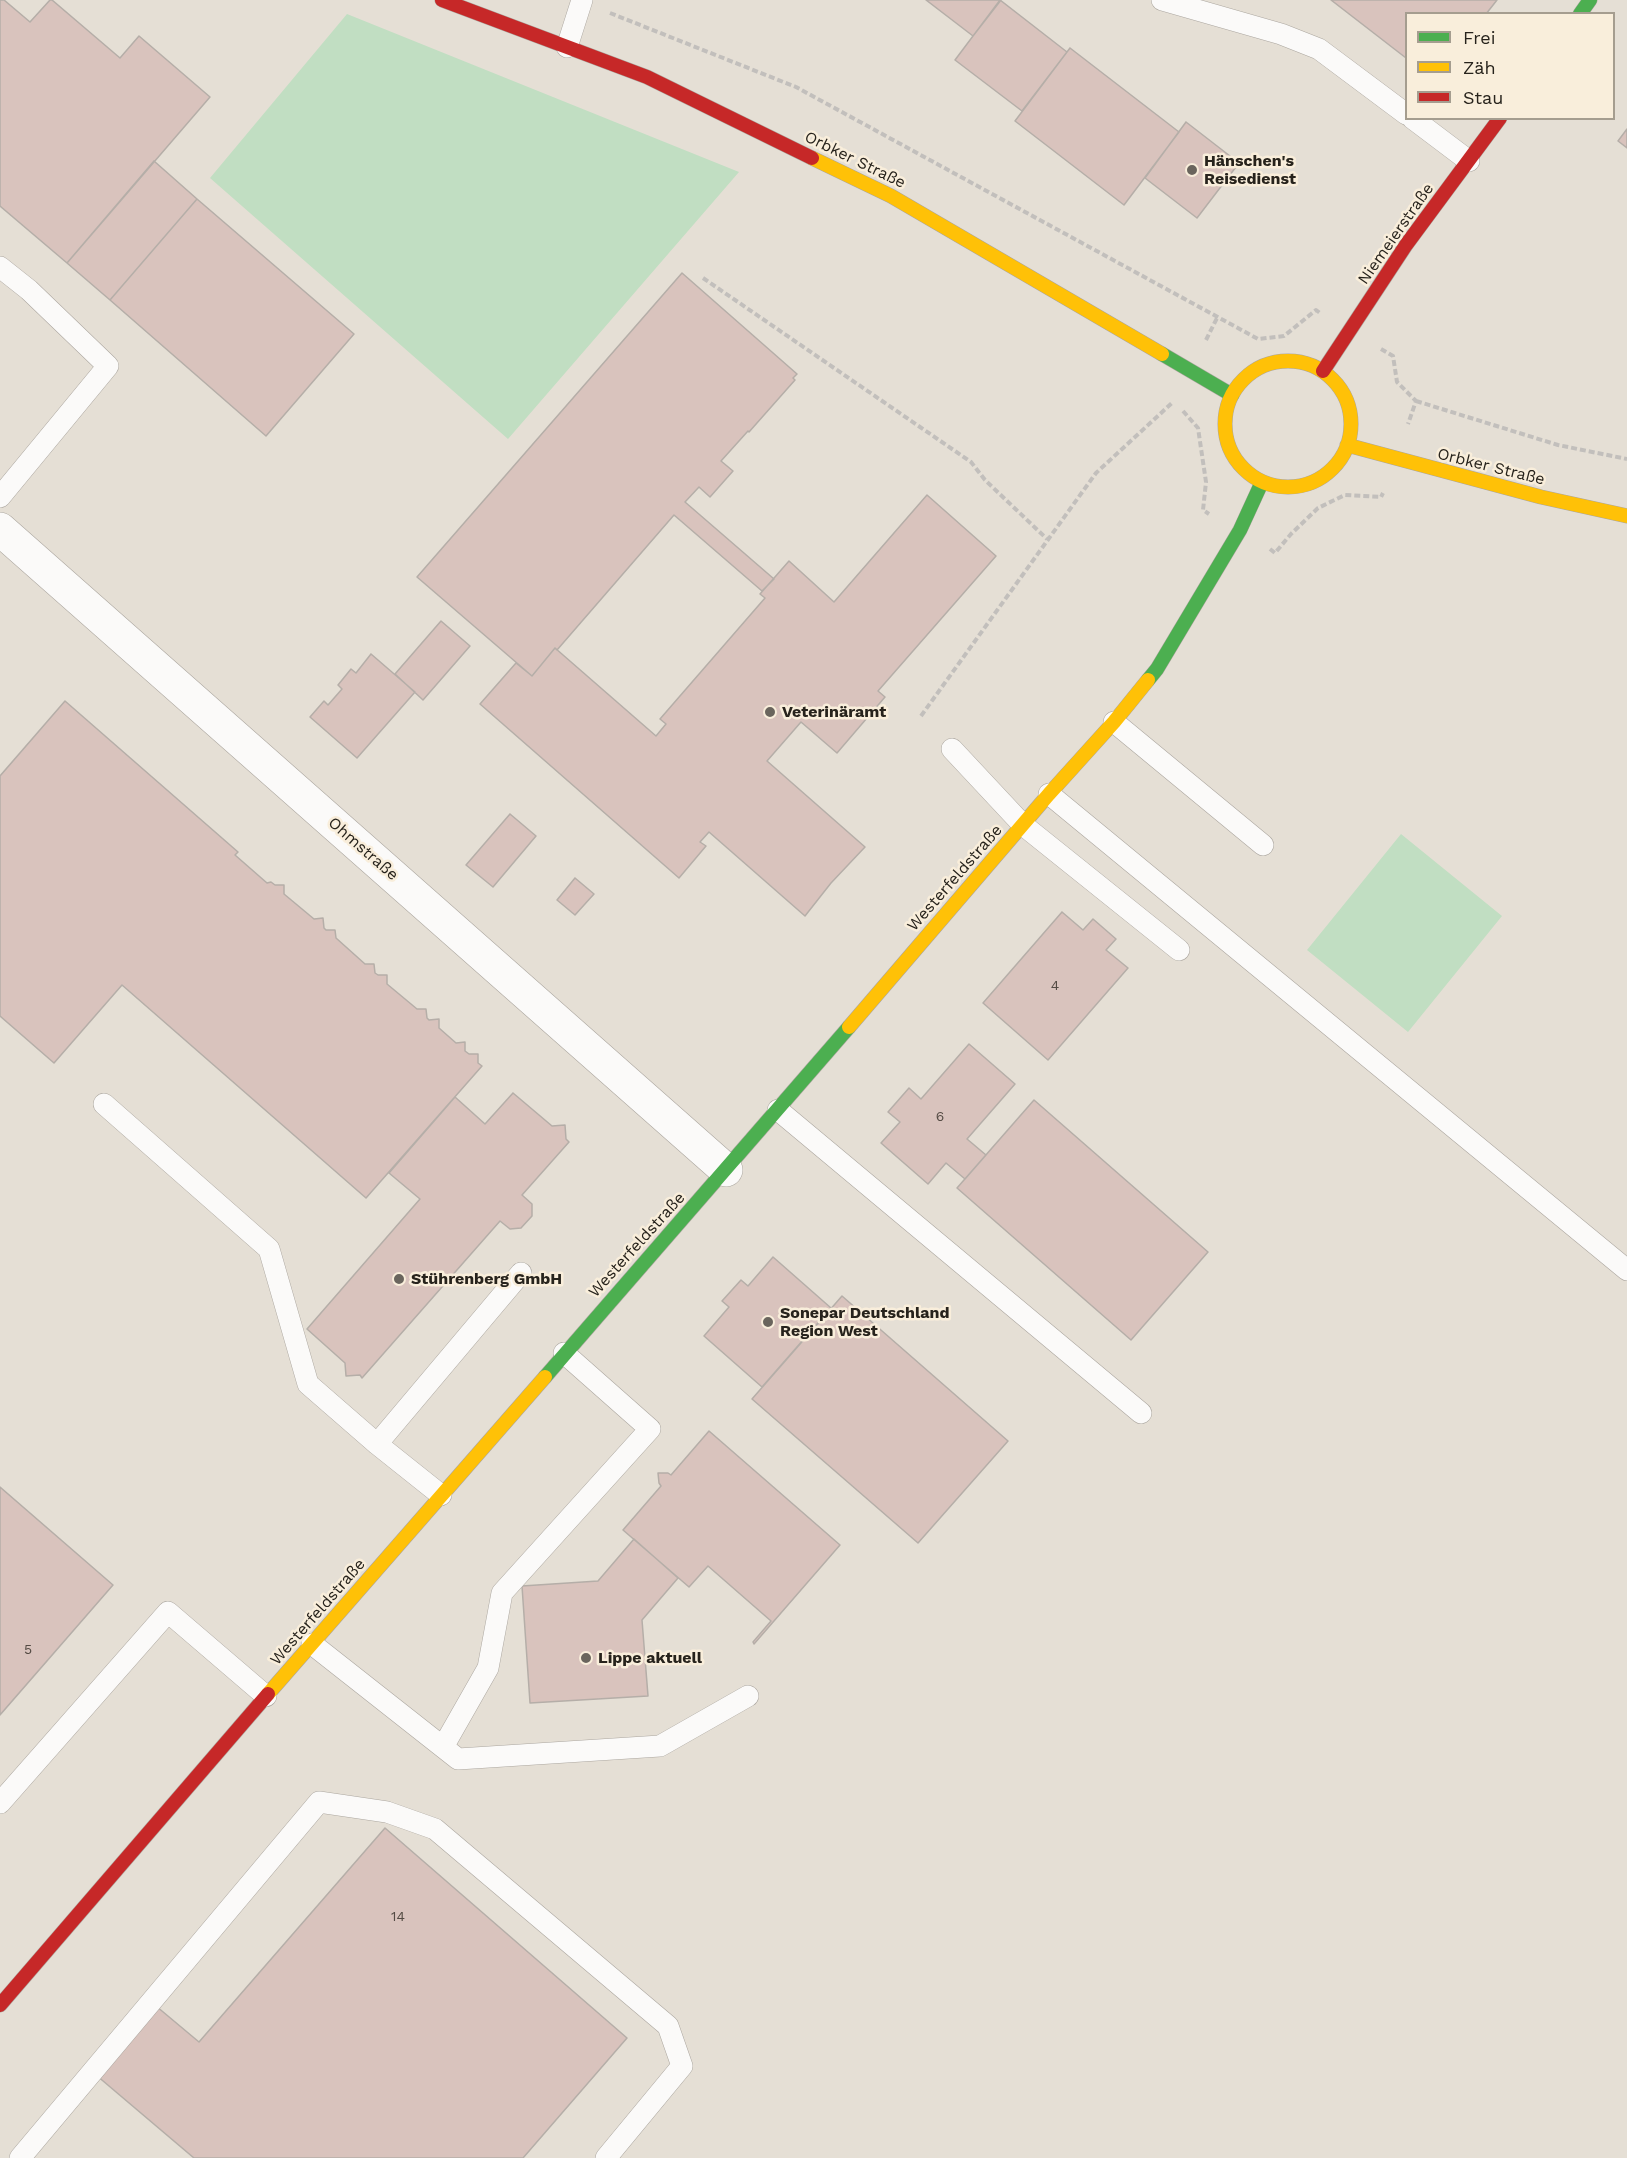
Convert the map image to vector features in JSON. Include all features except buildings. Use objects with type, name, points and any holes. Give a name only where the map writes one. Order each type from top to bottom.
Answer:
[{"type":"street","name":"Orbker Straße","points":[[442,0],[647,77],[891,196],[1232,395]]},
{"type":"street","name":"Niemeierstraße","points":[[1323,371],[1406,245],[1499,120]]},
{"type":"street","points":[[1289,361],[1307,363],[1323,371],[1338,385],[1348,404],[1351,425],[1347,445],[1334,467],[1313,482],[1288,488],[1262,482],[1245,471],[1233,454],[1226,435],[1226,414],[1232,395],[1242,380],[1272,363],[1289,361]]},
{"type":"street","name":"Orbker Straße","points":[[1347,445],[1396,460],[1541,497],[1627,516]]},
{"type":"street","name":"Westerfeldstraße","points":[[0,2005],[564,1353],[778,1110],[1049,794],[1114,722],[1157,669],[1240,530],[1262,482]]},
{"type":"street","name":"Ohmstraße","points":[[0,529],[726,1170]]},
{"type":"lane","points":[[1162,0],[1281,34],[1319,49],[1405,113]]},
{"type":"lane","points":[[567,47],[583,1]]},
{"type":"lane","points":[[1415,120],[1469,160]]},
{"type":"lane","points":[[0,267],[29,290],[108,366],[0,497]]},
{"type":"lane","points":[[1114,722],[1263,845]]},
{"type":"lane","points":[[952,749],[1023,825],[1179,950]]},
{"type":"lane","points":[[1049,794],[1627,1270]]},
{"type":"lane","points":[[104,1104],[269,1249],[308,1384],[377,1444],[441,1495]]},
{"type":"lane","points":[[778,1110],[1142,1413]]},
{"type":"lane","points":[[377,1444],[521,1273]]},
{"type":"lane","points":[[442,1747],[488,1668],[502,1593],[650,1429],[564,1353]]},
{"type":"lane","points":[[0,1803],[168,1612],[266,1696]]},
{"type":"lane","points":[[312,1644],[458,1759],[660,1746],[748,1696]]},
{"type":"lane","points":[[20,2158],[319,1802],[387,1812],[435,1829],[668,2026],[682,2066],[606,2158]]},
{"type":"lane","points":[[0,2155],[9,2158]]},
{"type":"path","points":[[583,1],[796,87],[1258,339],[1284,336],[1316,310],[1393,356],[1397,382],[1416,401],[1557,445],[1627,459]]},
{"type":"path","points":[[703,278],[971,462],[985,480],[1047,539]]},
{"type":"path","points":[[1190,371],[1217,318]]},
{"type":"path","points":[[921,716],[1096,473],[1174,401],[1198,428],[1206,482],[1203,510],[1240,530],[1275,553],[1318,508],[1345,495],[1382,497],[1416,401]]},
{"type":"green space","points":[[347,14],[739,172],[508,439],[210,178]]},
{"type":"green space","points":[[1401,834],[1502,916],[1408,1032],[1307,950]]},
{"type":"traffic: fast","points":[[1581,12],[1590,0]]},
{"type":"traffic: fast","points":[[1162,354],[1232,395]]},
{"type":"traffic: fast","points":[[1148,680],[1157,669],[1240,530],[1262,482]]},
{"type":"traffic: fast","points":[[545,1377],[849,1027]]},
{"type":"traffic: slow","points":[[812,158],[891,196],[1162,354]]},
{"type":"traffic: slow","points":[[1288,361],[1312,366],[1332,380],[1346,400],[1351,424],[1346,448],[1332,468],[1312,482],[1288,487],[1264,482],[1244,468],[1230,448],[1225,424],[1230,400],[1244,380],[1264,366],[1288,361]]},
{"type":"traffic: slow","points":[[1347,445],[1541,497],[1627,516]]},
{"type":"traffic: slow","points":[[849,1027],[1148,680]]},
{"type":"traffic: slow","points":[[268,1694],[545,1377]]},
{"type":"traffic: jam","points":[[442,0],[647,77],[812,158]]},
{"type":"traffic: jam","points":[[1323,371],[1406,245],[1499,120]]},
{"type":"traffic: jam","points":[[0,2005],[268,1694]]},
{"type":"place","name":"Hänschen's Reisedienst","points":[[1192,170]]},
{"type":"place","name":"Veterinäramt","points":[[770,712]]},
{"type":"place","name":"Stührenberg GmbH","points":[[399,1279]]},
{"type":"place","name":"Sonepar Deutschland Region West","points":[[768,1322]]},
{"type":"place","name":"Lippe aktuell","points":[[586,1658]]}]
